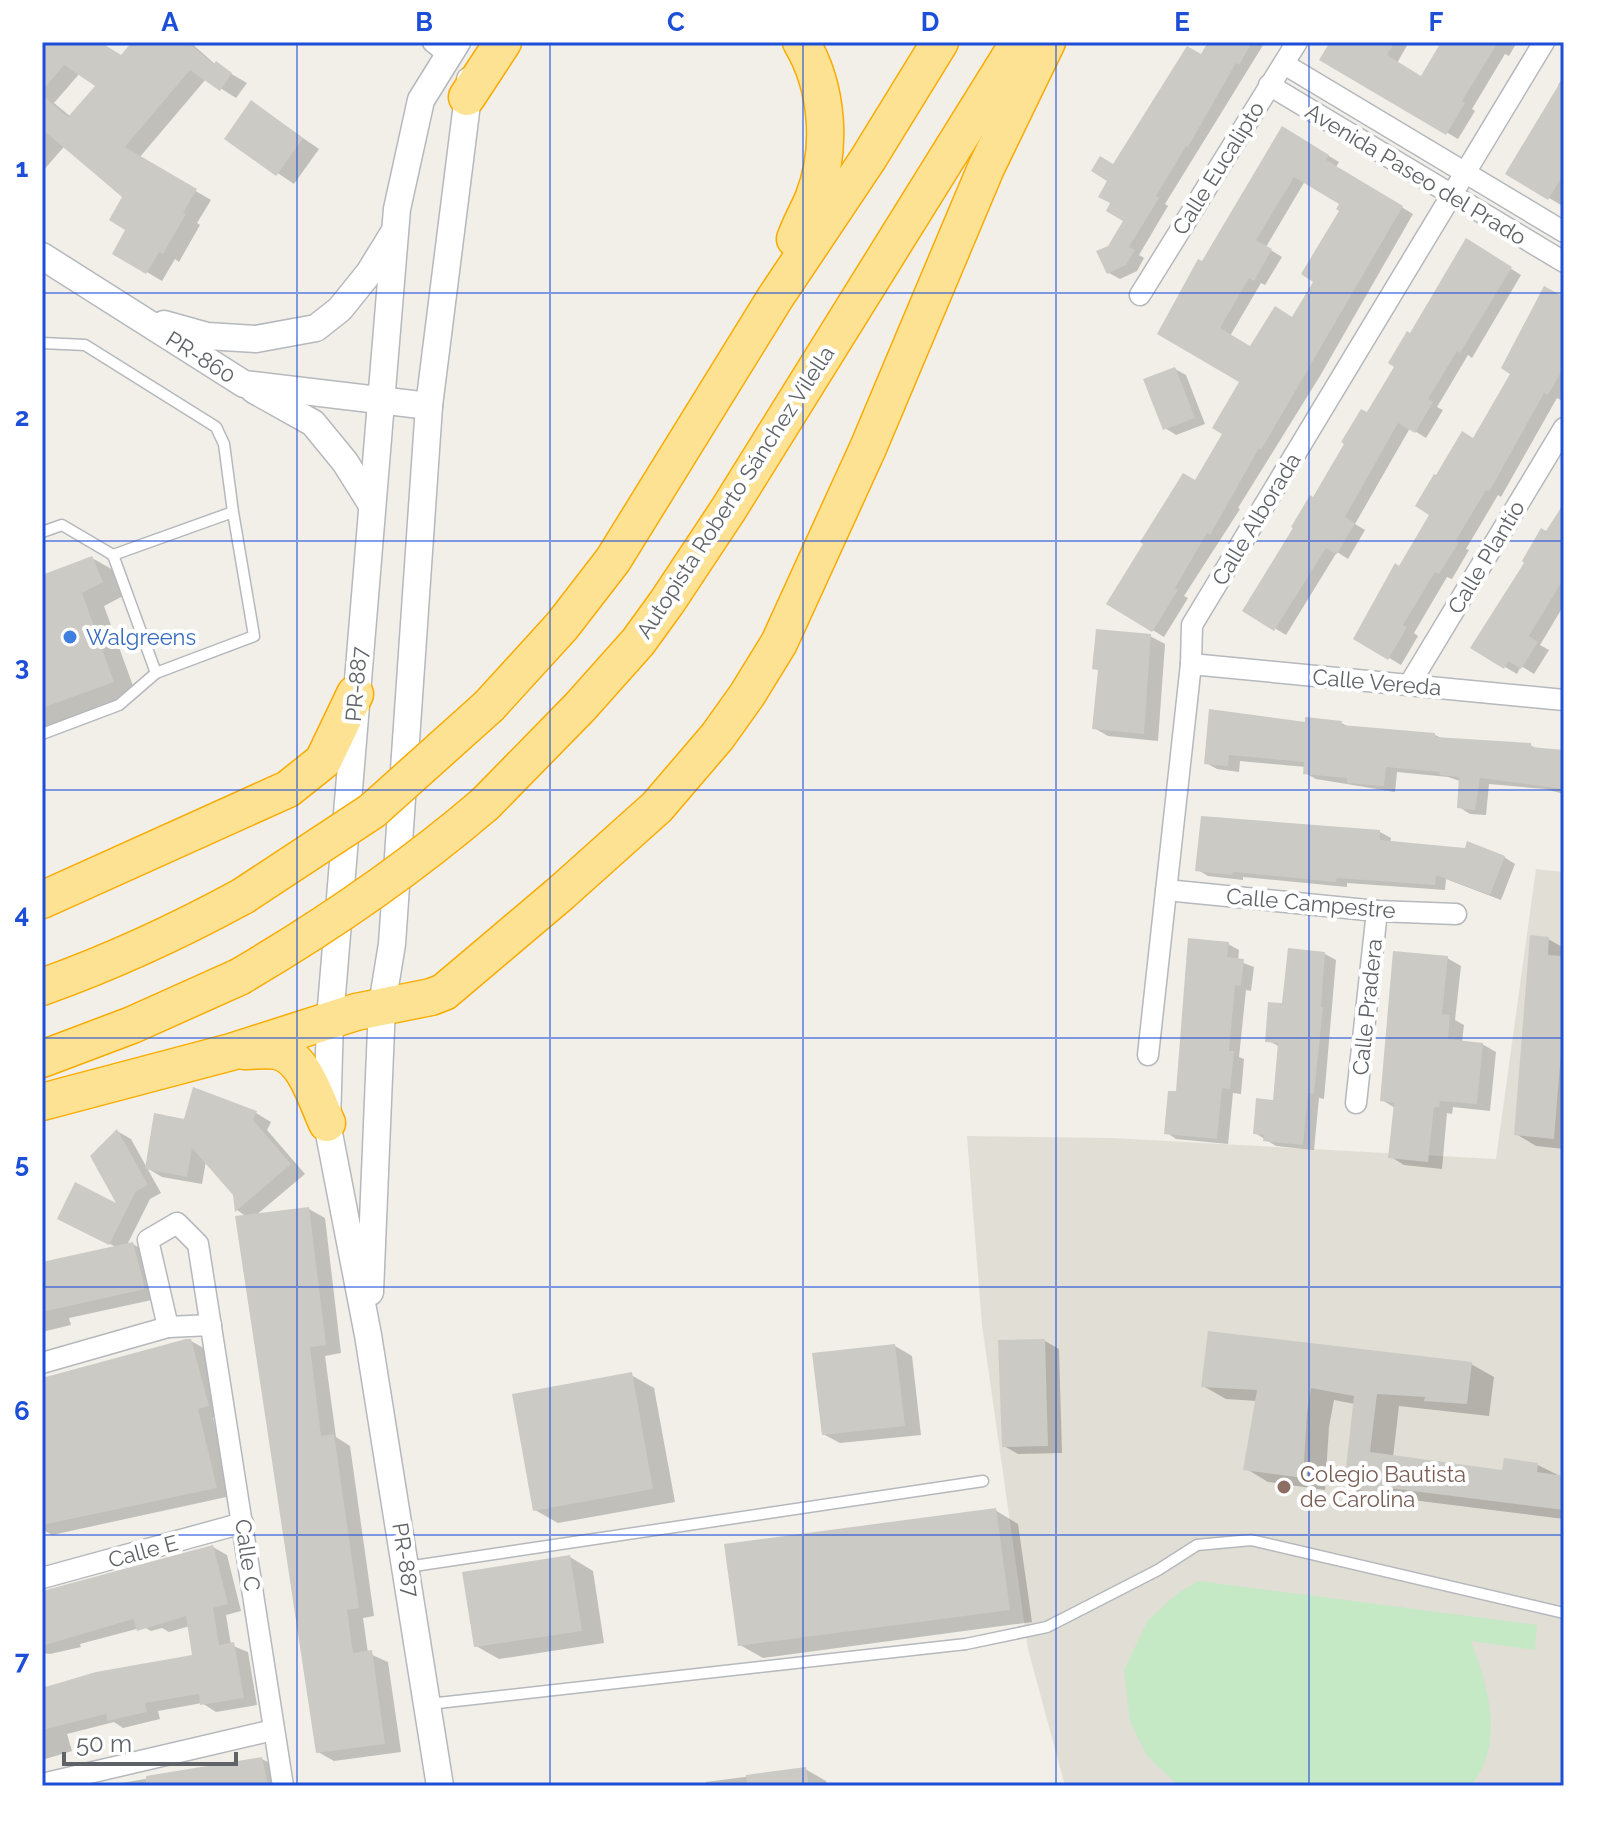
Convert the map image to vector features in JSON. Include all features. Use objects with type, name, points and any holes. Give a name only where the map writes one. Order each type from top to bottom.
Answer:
[{"type":"highway","points":[[467,97],[503,42]]},
{"type":"highway","points":[[775,298],[813,199],[823,150],[825,122],[822,94],[801,42]]},
{"type":"highway","points":[[42,987],[103,966],[171,935],[243,896],[372,811],[489,706],[562,626],[613,560],[775,298],[868,159],[940,42]]},
{"type":"highway","name":"Autopista Roberto Sánchez Vilella","points":[[42,1059],[132,1025],[239,977],[300,942],[367,897],[485,804],[580,707],[638,642],[667,602],[736,497],[1019,42]]},
{"type":"highway","points":[[42,1102],[231,1052],[330,1019],[444,992],[657,807],[717,737],[779,643],[868,448],[963,221],[1047,42]]},
{"type":"highway","points":[[42,900],[288,789],[323,761],[355,694]]},
{"type":"highway","points":[[231,1052],[275,1050],[289,1055],[298,1064],[327,1123]]},
{"type":"street","name":"PR-887","points":[[368,1335],[382,1005],[392,944],[429,406],[467,97],[475,60],[483,42]]},
{"type":"street","name":"Calle Eucalipto","points":[[1140,295],[1297,42]]},
{"type":"street","name":"Calle Alborada","points":[[1148,1055],[1191,664],[1192,625],[1544,42]]},
{"type":"street","name":"PR-887","points":[[440,1786],[368,1335],[327,1123],[330,1019],[397,209],[421,100],[447,46]]},
{"type":"street","name":"Avenida Paseo del Prado","points":[[1284,64],[1564,232]]},
{"type":"street","name":"Avenida Paseo del Prado","points":[[1269,85],[1564,262]]},
{"type":"street","points":[[139,318],[207,336],[256,339],[316,328],[340,309],[369,273],[395,231]]},
{"type":"street","name":"PR-860","points":[[42,256],[244,384],[429,406]]},
{"type":"street","points":[[244,384],[313,423],[345,462],[372,505]]},
{"type":"street","name":"Calle Plantío","points":[[1409,685],[1564,428]]},
{"type":"street","name":"Calle Vereda","points":[[1191,664],[1564,700]]},
{"type":"street","name":"Calle Campestre","points":[[1166,890],[1377,911],[1456,914]]},
{"type":"street","name":"Calle Pradera","points":[[1356,1103],[1377,911]]},
{"type":"street","name":"Calle C","points":[[168,1327],[148,1240],[177,1223],[198,1244],[283,1786]]},
{"type":"street","points":[[42,1363],[168,1327],[211,1325]]},
{"type":"street","name":"Calle E","points":[[42,1578],[243,1523]]},
{"type":"street","points":[[42,1784],[273,1730]]},
{"type":"lane","points":[[42,343],[85,345],[216,427],[224,444],[254,636],[156,673],[119,705],[42,734]]},
{"type":"lane","points":[[113,555],[233,512]]},
{"type":"lane","points":[[42,532],[62,525],[113,555],[156,673]]},
{"type":"lane","points":[[407,1567],[983,1481]]},
{"type":"lane","points":[[427,1704],[966,1644],[1047,1627],[1158,1570],[1197,1545],[1251,1540],[1564,1613]]},
{"type":"shaded area","name":"Colegio Bautista de Carolina","points":[[1536,869],[1564,872],[1564,1786],[1065,1786],[1028,1649],[982,1325],[967,1136],[1112,1138],[1496,1159]]},
{"type":"green space","points":[[1199,1581],[1537,1625],[1535,1650],[1471,1641],[1488,1696],[1491,1734],[1481,1770],[1470,1786],[1179,1786],[1147,1756],[1130,1721],[1124,1670],[1148,1620],[1178,1593]]},
{"type":"building","points":[[42,42],[100,42],[121,55],[132,42],[187,42],[214,64],[216,61],[232,73],[220,91],[190,70],[125,147],[197,189],[163,254],[159,252],[146,274],[112,254],[125,230],[109,220],[122,197],[42,129],[42,95],[68,117],[95,86],[64,65],[42,91]]},
{"type":"building","points":[[1208,42],[1252,42],[1239,65],[1236,63],[1156,196],[1159,198],[1129,247],[1135,250],[1126,265],[1107,274],[1096,251],[1108,246],[1123,221],[1106,211],[1110,203],[1098,197],[1107,181],[1091,171],[1100,156],[1113,164],[1187,46],[1201,54]]},
{"type":"building","points":[[1330,42],[1395,42],[1387,55],[1421,76],[1441,42],[1498,42],[1462,101],[1465,103],[1446,135],[1319,60]]},
{"type":"building","points":[[1564,76],[1564,173],[1548,200],[1505,174]]},
{"type":"building","points":[[251,100],[303,138],[276,176],[224,139]]},
{"type":"building","points":[[1282,126],[1329,155],[1326,160],[1403,206],[1261,450],[1259,448],[1210,535],[1207,533],[1152,632],[1106,604],[1183,473],[1195,480],[1222,434],[1212,428],[1239,382],[1157,334],[1198,259],[1202,261]],"holes":[[[1294,177],[1339,204],[1336,209],[1339,211],[1301,274],[1313,282],[1292,317],[1275,306],[1250,346],[1220,328],[1249,278],[1254,281],[1272,249],[1256,240]]]},
{"type":"building","points":[[1466,238],[1512,267],[1428,399],[1433,402],[1415,433],[1398,423],[1345,517],[1355,523],[1337,554],[1326,548],[1274,631],[1242,611],[1310,495],[1313,497],[1361,409],[1367,412],[1394,367],[1388,363],[1407,331],[1410,333]]},
{"type":"building","points":[[1544,286],[1564,297],[1564,367],[1548,395],[1544,393],[1489,492],[1486,490],[1456,540],[1459,542],[1439,574],[1435,572],[1403,625],[1407,627],[1388,660],[1353,639],[1395,563],[1399,566],[1429,515],[1415,506],[1462,431],[1473,438],[1510,374],[1501,368]]},
{"type":"building","points":[[1175,367],[1195,418],[1163,430],[1143,379]]},
{"type":"building","points":[[1564,503],[1564,578],[1529,636],[1538,642],[1521,669],[1508,661],[1504,669],[1470,648],[1524,563],[1522,561],[1541,528],[1546,531]]},
{"type":"building","name":"Walgreens","points":[[92,556],[103,582],[82,593],[114,682],[42,708],[42,575]]},
{"type":"building","points":[[1096,629],[1151,634],[1144,734],[1092,729],[1098,670],[1092,669]]},
{"type":"building","points":[[1209,709],[1305,722],[1305,717],[1342,721],[1341,725],[1435,733],[1435,737],[1531,743],[1531,747],[1564,750],[1564,789],[1480,778],[1475,810],[1457,808],[1459,777],[1440,775],[1440,772],[1386,767],[1384,786],[1347,783],[1347,778],[1303,774],[1304,762],[1229,755],[1228,766],[1204,764]]},
{"type":"building","points":[[1201,816],[1380,830],[1380,840],[1465,848],[1467,841],[1505,856],[1490,895],[1436,875],[1435,885],[1337,878],[1336,882],[1195,871]]},
{"type":"building","points":[[1530,935],[1549,937],[1548,955],[1564,956],[1564,1015],[1554,1139],[1514,1135]]},
{"type":"building","points":[[1188,938],[1229,942],[1227,957],[1244,959],[1241,986],[1235,985],[1229,1051],[1234,1051],[1230,1089],[1222,1088],[1217,1139],[1164,1134],[1168,1091],[1176,1091]]},
{"type":"building","points":[[1288,948],[1325,952],[1314,1094],[1308,1093],[1303,1145],[1263,1141],[1264,1135],[1253,1134],[1256,1098],[1273,1100],[1278,1043],[1265,1042],[1268,1002],[1282,1003]]},
{"type":"building","points":[[1393,951],[1448,956],[1442,1014],[1450,1015],[1448,1039],[1483,1043],[1477,1104],[1440,1101],[1439,1107],[1434,1107],[1428,1162],[1388,1158],[1394,1103],[1380,1101]]},
{"type":"building","points":[[193,1087],[257,1111],[253,1120],[291,1164],[235,1212],[233,1195],[192,1148],[187,1177],[145,1169],[154,1113],[184,1119]]},
{"type":"building","points":[[117,1129],[148,1185],[136,1191],[109,1245],[57,1219],[75,1182],[116,1203],[90,1156]]},
{"type":"building","points":[[309,1207],[326,1345],[310,1347],[321,1436],[334,1434],[359,1608],[347,1610],[353,1653],[372,1650],[385,1744],[316,1753],[235,1216]]},
{"type":"building","points":[[133,1242],[145,1289],[42,1312],[42,1262]]},
{"type":"building","points":[[1208,1331],[1472,1362],[1467,1404],[1377,1394],[1370,1452],[1502,1470],[1504,1458],[1538,1463],[1537,1472],[1564,1476],[1564,1510],[1389,1488],[1388,1497],[1344,1486],[1354,1396],[1311,1388],[1303,1478],[1243,1470],[1257,1390],[1201,1387]]},
{"type":"building","points":[[191,1339],[209,1406],[198,1409],[217,1488],[42,1525],[42,1378]]},
{"type":"building","points":[[1045,1339],[1048,1446],[1002,1447],[998,1340]]},
{"type":"building","points":[[895,1344],[905,1426],[822,1435],[812,1353]]},
{"type":"building","points":[[632,1372],[653,1489],[533,1511],[512,1394]]},
{"type":"building","points":[[996,1508],[1010,1610],[738,1646],[724,1544]]},
{"type":"building","points":[[213,1545],[228,1604],[213,1608],[219,1645],[234,1642],[244,1698],[200,1705],[199,1694],[145,1703],[147,1712],[107,1721],[106,1714],[42,1730],[42,1688],[96,1672],[192,1655],[186,1616],[137,1631],[133,1619],[42,1646],[42,1591]]},
{"type":"building","points":[[570,1555],[582,1631],[474,1647],[462,1572]]},
{"type":"building","points":[[262,1757],[268,1786],[146,1786],[146,1776]]},
{"type":"building","points":[[806,1767],[809,1786],[747,1786],[746,1775]]},
{"type":"place","name":"Walgreens","points":[[70,637]]},
{"type":"place","name":"Colegio Bautista de Carolina","points":[[1284,1487]]}]
